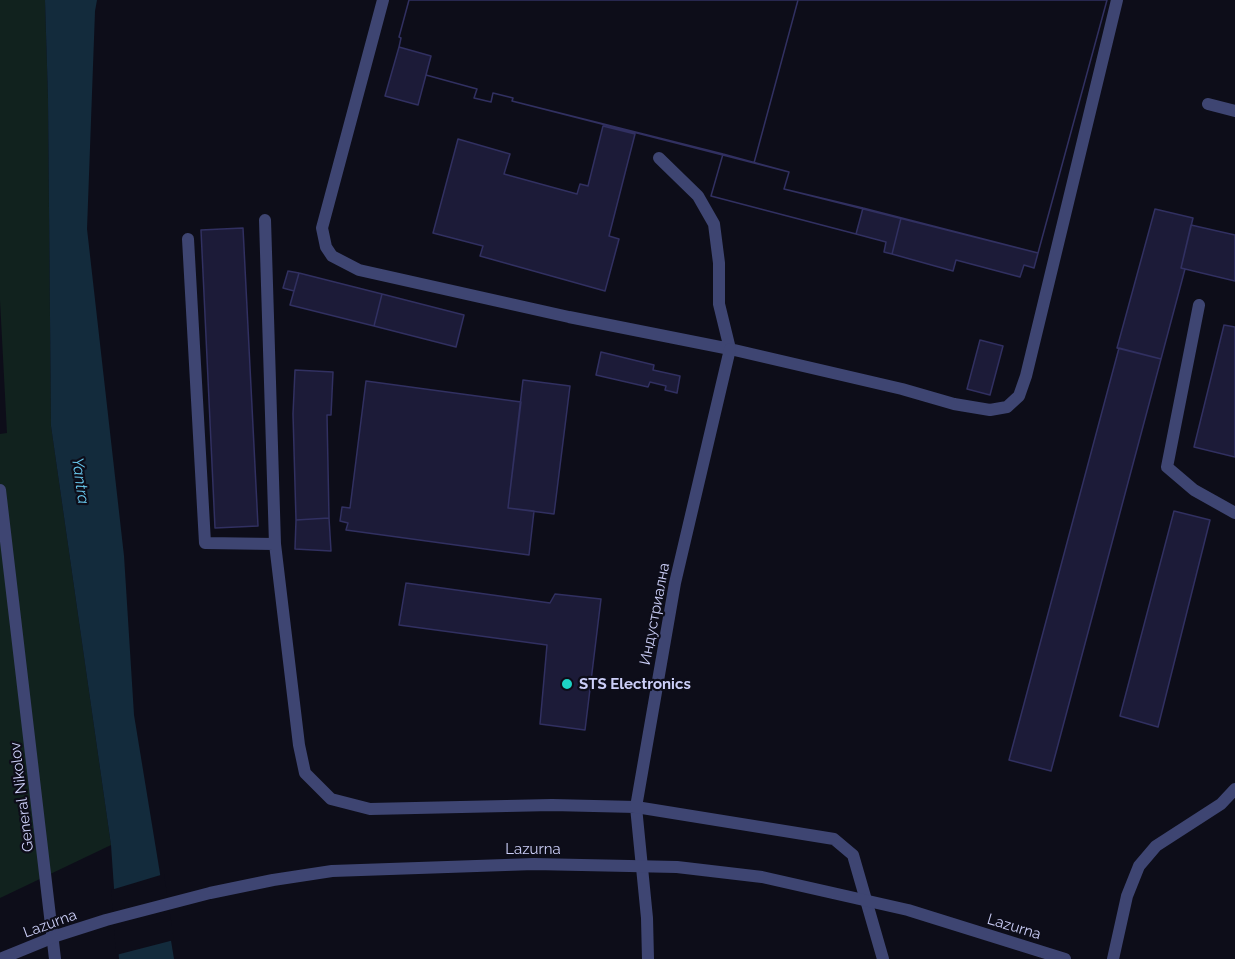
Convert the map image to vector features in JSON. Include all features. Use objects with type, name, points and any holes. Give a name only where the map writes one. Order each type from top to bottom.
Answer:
[{"type":"street","points":[[383,0],[322,228],[326,247],[332,256],[359,270],[569,317],[730,349],[902,389],[954,404],[990,410],[1007,407],[1019,396],[1026,376],[1117,0]]},
{"type":"street","points":[[1208,104],[1235,111]]},
{"type":"street","points":[[659,158],[698,196],[714,224],[719,263],[719,304],[730,349]]},
{"type":"street","points":[[265,220],[275,544],[299,745],[305,773],[331,800],[370,810],[552,805],[636,807],[834,839],[854,855],[883,959]]},
{"type":"street","points":[[188,239],[206,543],[275,544]]},
{"type":"street","points":[[1199,305],[1167,468],[1194,490],[1235,513]]},
{"type":"street","name":"Индустриална","points":[[648,959],[647,918],[636,807],[675,583],[730,349]]},
{"type":"street","name":"General Nikolov","points":[[0,490],[55,959]]},
{"type":"street","points":[[1113,959],[1127,896],[1138,866],[1156,846],[1221,804],[1235,789]]},
{"type":"street","name":"Lazurna","points":[[0,959],[59,935],[106,920],[210,893],[273,880],[343,870],[534,864],[677,867],[762,877],[908,910],[1066,959]]},
{"type":"green space","points":[[0,0],[45,0],[51,426],[111,845],[0,898],[0,434],[7,433],[0,300]]},
{"type":"water","name":"Yantra","points":[[45,0],[97,0],[87,229],[124,556],[134,715],[174,959],[119,959],[111,845],[51,426]]},
{"type":"pier","points":[[164,874],[174,940],[116,955],[111,890]]},
{"type":"building","points":[[409,0],[1107,0],[1038,253],[863,208],[856,234],[711,196],[723,154],[512,101],[513,98],[493,93],[491,102],[474,98],[477,89],[426,75],[431,56],[399,47],[401,38],[399,37]]},
{"type":"building","points":[[409,0],[798,0],[754,163],[512,101],[513,98],[493,93],[491,102],[474,98],[477,89],[426,75],[431,56],[399,47],[401,38],[399,37]]},
{"type":"building","points":[[798,0],[1107,0],[1038,253],[784,189],[789,172],[754,163]]},
{"type":"building","points":[[399,47],[431,56],[418,105],[385,96]]},
{"type":"building","points":[[603,126],[635,134],[609,236],[619,239],[605,291],[480,256],[483,246],[433,233],[458,139],[510,154],[504,174],[577,194],[580,184],[588,186]]},
{"type":"building","points":[[723,154],[789,172],[784,189],[863,208],[856,234],[711,196]]},
{"type":"building","points":[[863,208],[901,218],[892,254],[884,252],[886,242],[856,234]]},
{"type":"building","points":[[1155,209],[1193,218],[1181,268],[1185,269],[1161,359],[1117,348]]},
{"type":"building","points":[[901,218],[1038,253],[1034,268],[1024,265],[1020,277],[956,260],[953,271],[892,254]]},
{"type":"building","points":[[1191,225],[1235,235],[1235,281],[1181,268]]},
{"type":"building","points":[[243,228],[258,526],[215,528],[201,230]]},
{"type":"building","points":[[288,271],[299,273],[294,291],[283,288]]},
{"type":"building","points":[[299,273],[382,294],[374,326],[290,305]]},
{"type":"building","points":[[382,294],[464,315],[456,347],[374,326]]},
{"type":"building","points":[[1224,325],[1235,327],[1235,457],[1194,447]]},
{"type":"building","points":[[980,340],[1003,346],[990,395],[967,389]]},
{"type":"building","points":[[1119,348],[1161,359],[1051,771],[1009,760]]},
{"type":"building","points":[[601,352],[654,365],[653,370],[680,376],[677,393],[665,390],[666,386],[650,382],[648,387],[596,375]]},
{"type":"building","points":[[295,370],[333,372],[331,415],[327,415],[329,518],[296,520],[293,414]]},
{"type":"building","points":[[523,380],[570,386],[554,514],[508,508]]},
{"type":"building","points":[[366,381],[521,402],[508,508],[534,511],[529,555],[346,530],[348,523],[340,521],[342,507],[350,508]]},
{"type":"building","points":[[1174,511],[1210,520],[1158,727],[1120,716]]},
{"type":"building","points":[[329,518],[331,551],[295,549],[296,520]]},
{"type":"building","name":"STS Electronics","points":[[406,583],[550,603],[555,594],[601,599],[585,730],[540,724],[547,645],[399,625]]},
{"type":"place","name":"STS Electronics","points":[[567,684]]}]
